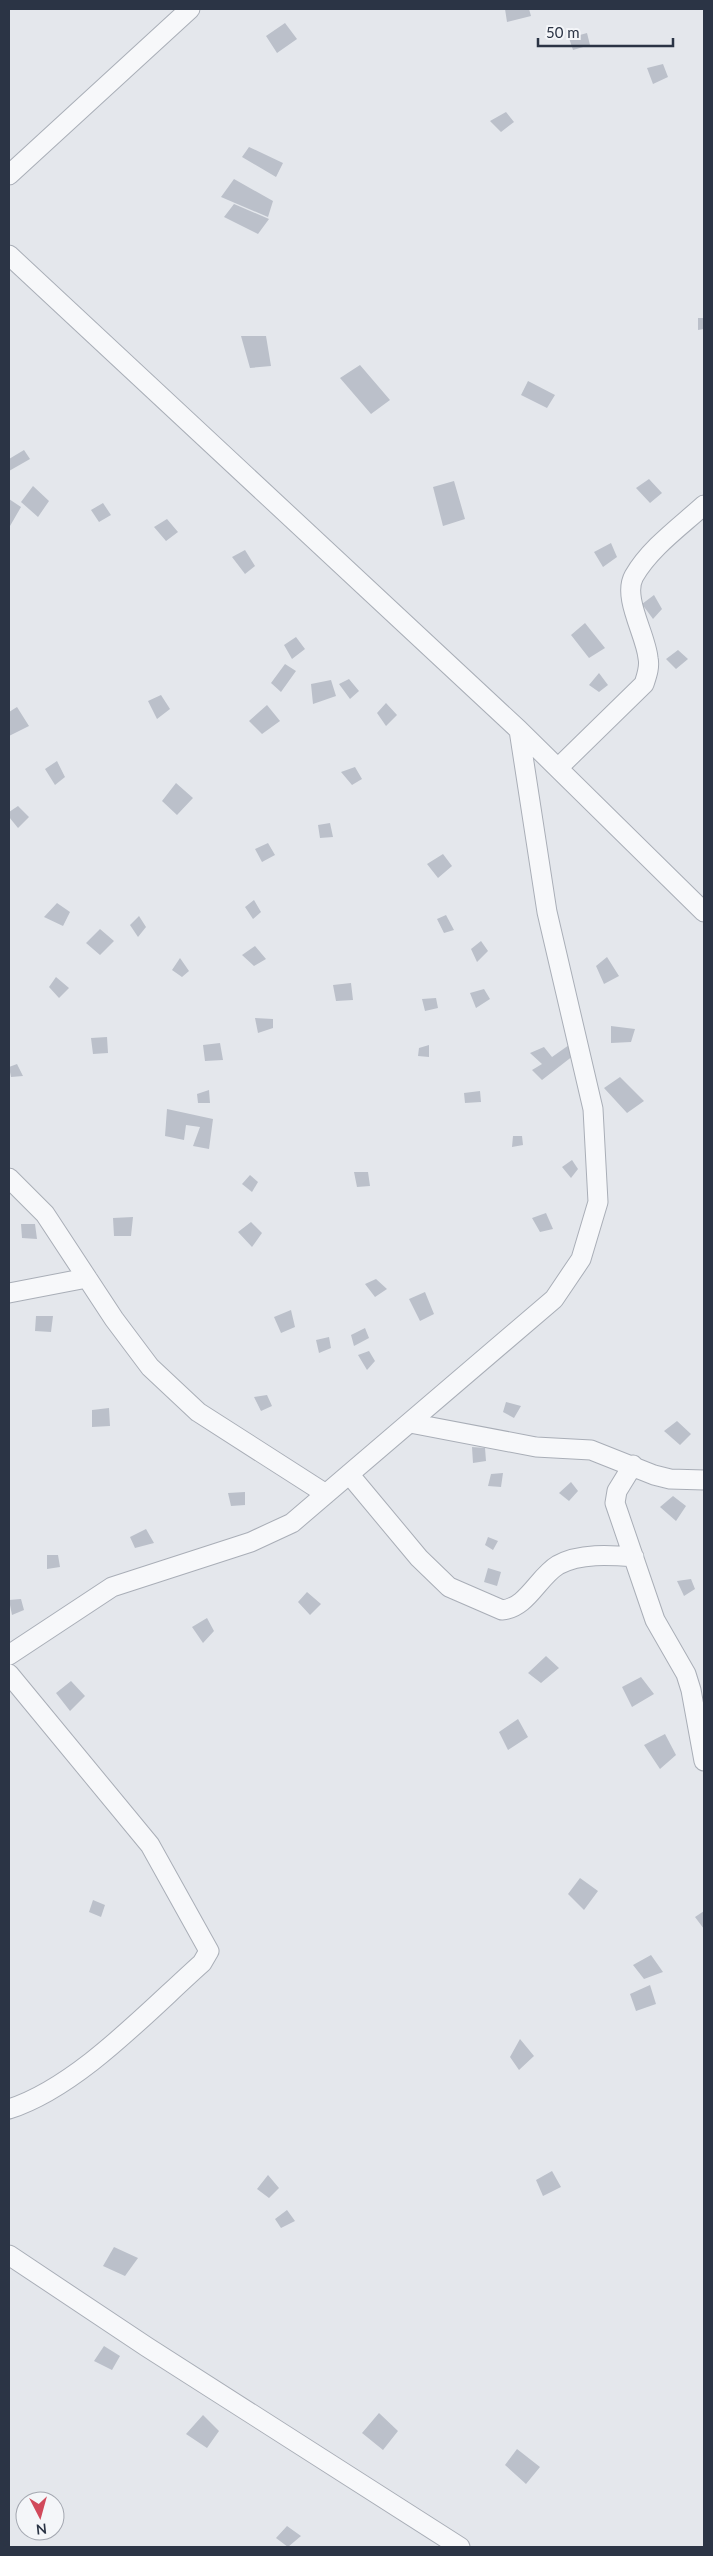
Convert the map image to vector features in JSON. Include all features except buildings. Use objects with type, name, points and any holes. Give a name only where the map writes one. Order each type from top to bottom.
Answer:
[{"type":"street","points":[[9,175],[190,9]]},
{"type":"street","points":[[9,255],[519,730],[704,912]]},
{"type":"street","points":[[558,768],[644,684],[648,671],[648,657],[632,601],[633,577],[647,558],[704,505]]},
{"type":"street","points":[[9,1655],[112,1587],[251,1542],[292,1523],[554,1299],[582,1259],[598,1202],[593,1109],[547,912],[519,730]]},
{"type":"street","points":[[9,1178],[45,1214],[114,1319],[150,1367],[198,1412],[326,1494]]},
{"type":"street","points":[[9,1294],[88,1278]]},
{"type":"street","points":[[410,1422],[536,1447],[591,1450],[670,1479],[704,1480]]},
{"type":"street","points":[[633,1465],[614,1496],[655,1620],[686,1674],[691,1690],[704,1761]]},
{"type":"street","points":[[349,1474],[419,1558],[449,1587],[502,1610],[518,1605],[557,1566],[577,1558],[613,1555],[634,1557]]},
{"type":"street","points":[[9,1674],[150,1845],[209,1951],[202,1963],[71,2077],[40,2095],[9,2109]]},
{"type":"street","points":[[9,2256],[146,2347],[460,2547]]}]
